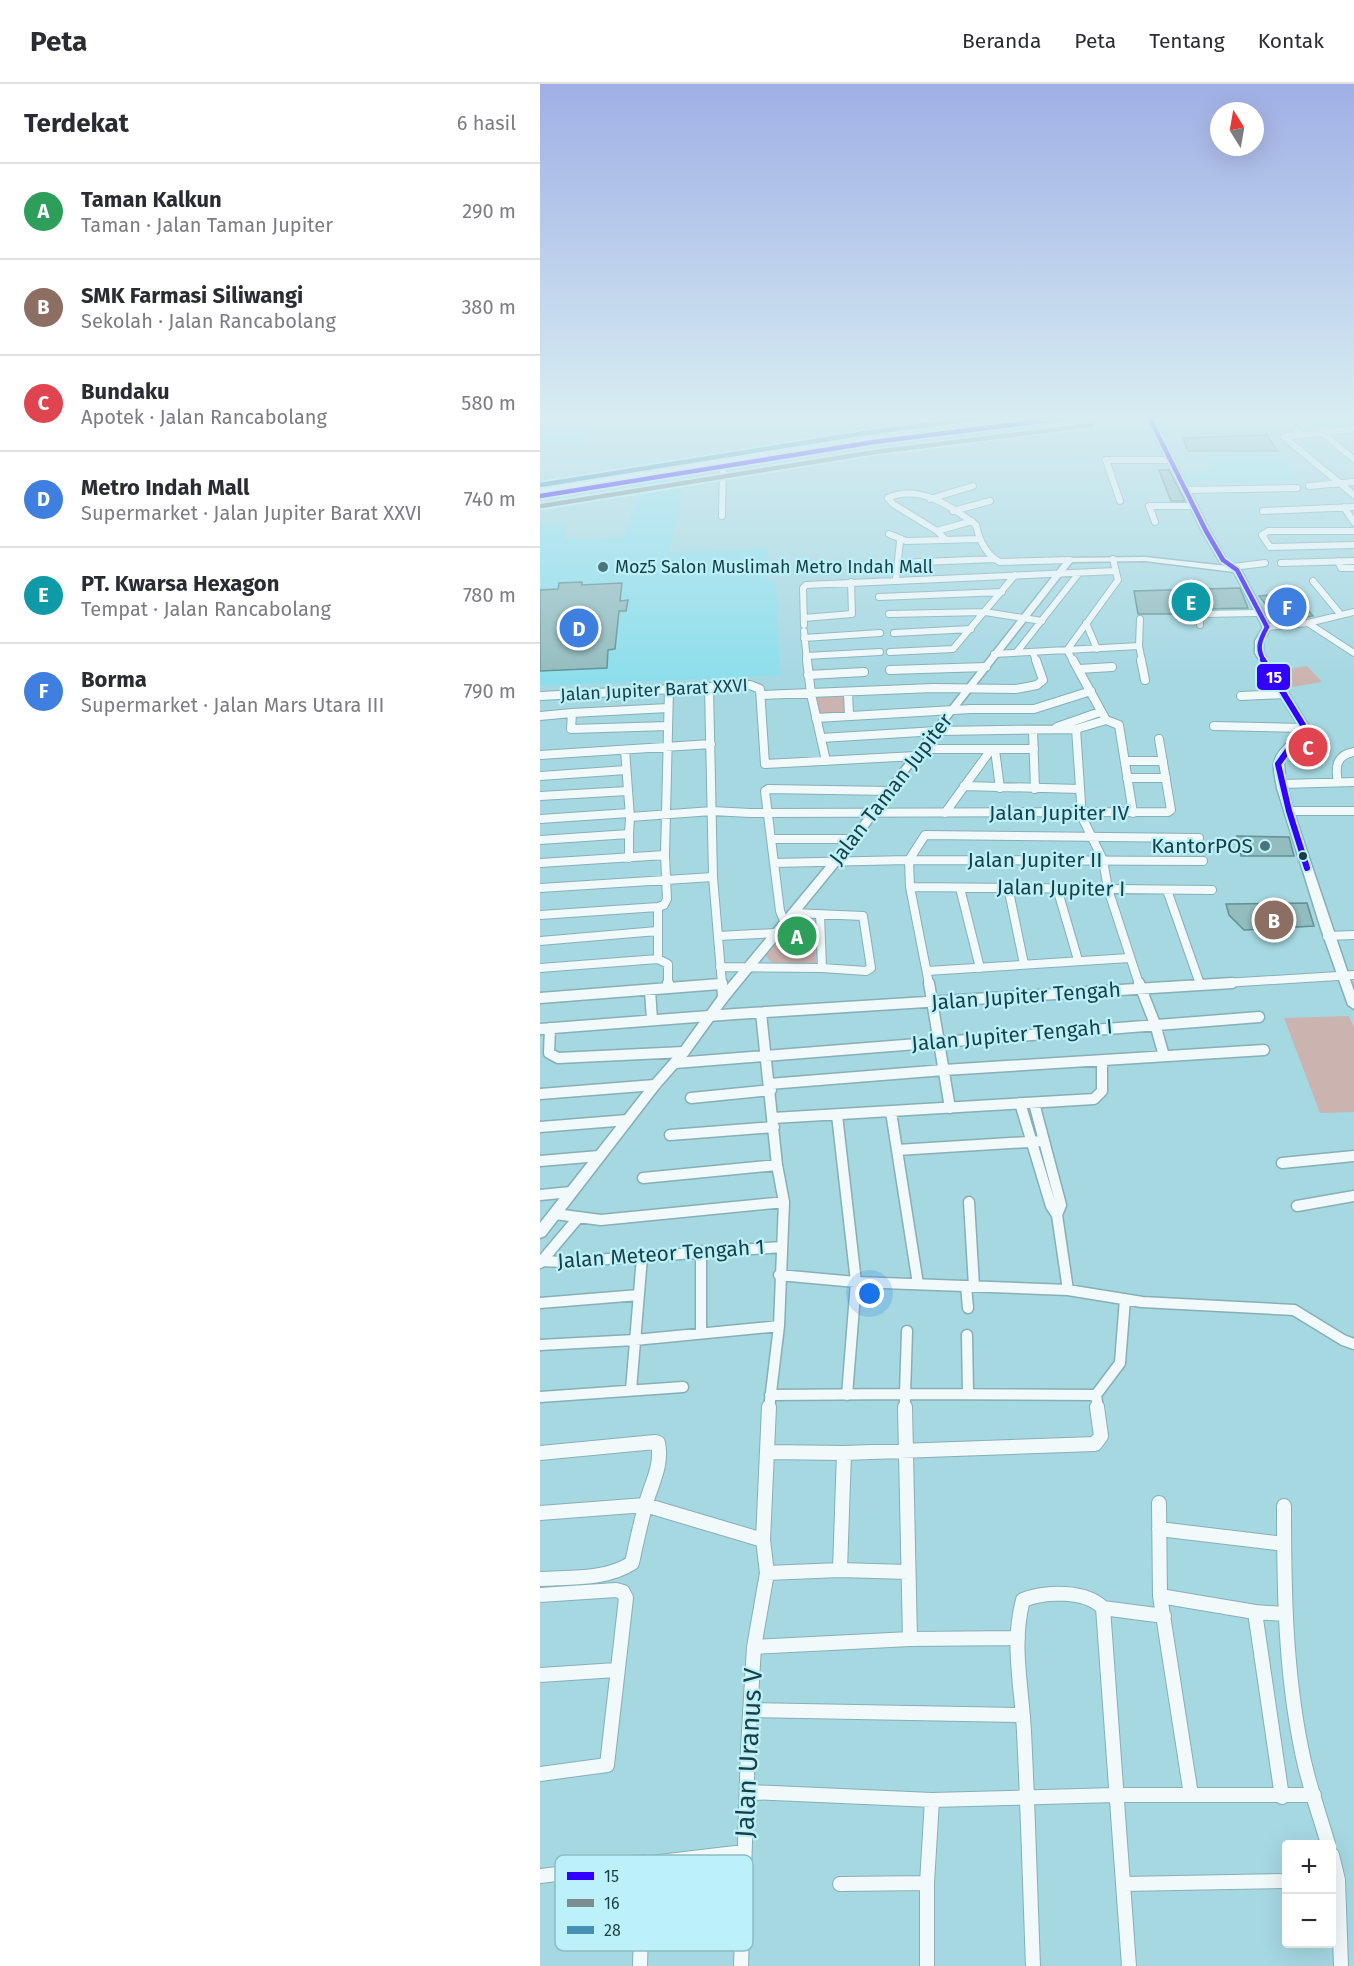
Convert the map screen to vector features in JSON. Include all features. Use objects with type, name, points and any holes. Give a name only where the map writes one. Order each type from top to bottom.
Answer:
[{"type":"street","points":[[722,503],[722,516]]},
{"type":"street","points":[[892,503],[937,531],[946,540]]},
{"type":"street","points":[[937,503],[972,521],[978,529],[979,539],[996,560],[1004,575]]},
{"type":"street","points":[[953,511],[983,503]]},
{"type":"street","points":[[1193,503],[1222,557],[1236,570],[1267,627]]},
{"type":"street","points":[[1302,508],[1336,503]]},
{"type":"street","points":[[1155,522],[1149,506],[1195,506]]},
{"type":"street","points":[[1293,527],[1354,524],[1344,507]]},
{"type":"street","points":[[1263,511],[1354,507]]},
{"type":"street","points":[[937,531],[972,521]]},
{"type":"street","points":[[1354,531],[1268,531],[1262,535],[1269,547],[1354,545]]},
{"type":"street","points":[[889,534],[903,541],[979,539]]},
{"type":"street","points":[[903,541],[904,579]]},
{"type":"street","points":[[902,561],[1132,560],[1236,570],[1265,563]]},
{"type":"street","points":[[896,579],[902,561]]},
{"type":"street","name":"Jalan Taman Jupiter","points":[[540,1233],[655,1085],[684,1052],[723,998],[836,862],[994,654],[1069,561]]},
{"type":"street","points":[[1067,650],[1118,580],[1114,561]]},
{"type":"street","points":[[1338,561],[1341,568],[1354,568]]},
{"type":"street","points":[[1281,563],[1354,561]]},
{"type":"street","points":[[825,761],[810,694],[803,586],[896,579],[1116,571]]},
{"type":"street","points":[[1016,653],[1078,573]]},
{"type":"street","points":[[890,652],[951,650],[1015,575]]},
{"type":"street","points":[[1313,581],[1341,615]]},
{"type":"street","points":[[804,628],[852,614],[851,582]]},
{"type":"street","points":[[879,597],[1002,592]]},
{"type":"street","points":[[889,614],[985,612],[1042,621]]},
{"type":"street","points":[[1200,626],[1200,615],[1203,614],[1258,613]]},
{"type":"street","points":[[1267,627],[1308,623],[1352,614]]},
{"type":"street","points":[[1140,619],[1139,646],[1145,680]]},
{"type":"street","points":[[1086,623],[1097,649]]},
{"type":"street","points":[[1308,623],[1354,653]]},
{"type":"street","points":[[1267,627],[1258,641],[1258,650],[1304,728]]},
{"type":"street","points":[[804,628],[847,636],[878,633]]},
{"type":"street","points":[[894,633],[971,629]]},
{"type":"street","points":[[847,636],[849,654]]},
{"type":"street","points":[[994,654],[1139,646]]},
{"type":"street","points":[[1067,650],[1106,720]]},
{"type":"street","points":[[807,656],[880,652]]},
{"type":"street","points":[[1033,653],[1042,680],[1038,685],[1016,689],[761,695],[765,764],[918,753],[1034,749]]},
{"type":"street","points":[[890,670],[986,667]]},
{"type":"street","points":[[1078,669],[1112,667]]},
{"type":"street","points":[[808,675],[864,672]]},
{"type":"street","name":"Jalan Jupiter Barat XXVI","points":[[540,696],[750,685],[760,689],[761,695]]},
{"type":"street","points":[[709,687],[713,877],[720,984],[723,998]]},
{"type":"street","points":[[540,915],[658,907],[667,903],[665,855],[669,689]]},
{"type":"street","points":[[816,717],[952,710],[1034,709],[1091,691]]},
{"type":"street","points":[[848,693],[849,715]]},
{"type":"street","points":[[1241,696],[1285,694]]},
{"type":"street","points":[[540,716],[668,708]]},
{"type":"street","points":[[1048,730],[1100,712]]},
{"type":"street","points":[[573,713],[571,729],[574,730],[668,726]]},
{"type":"street","points":[[821,738],[937,731],[1076,729],[1106,720],[1119,724],[1134,813]]},
{"type":"street","points":[[1214,726],[1304,728]]},
{"type":"street","points":[[1304,728],[1280,758],[1278,764],[1327,936],[1348,976],[1354,1005]]},
{"type":"street","points":[[1076,729],[1082,817],[1103,860],[1108,889],[1129,957],[1155,1024],[1164,1056]]},
{"type":"street","points":[[1034,730],[1035,789]]},
{"type":"street","name":"Jalan Jupiter IV","points":[[540,819],[712,812],[1134,813],[1170,811],[1159,739]]},
{"type":"street","points":[[540,755],[711,744]]},
{"type":"street","points":[[625,750],[630,815],[629,858]]},
{"type":"street","points":[[945,813],[992,750]]},
{"type":"street","points":[[992,750],[1000,788]]},
{"type":"street","points":[[1338,782],[1335,765],[1344,753],[1353,752]]},
{"type":"street","points":[[1125,761],[1163,761]]},
{"type":"street","points":[[540,776],[626,770]]},
{"type":"street","points":[[1127,778],[1166,778]]},
{"type":"street","points":[[1285,784],[1354,782]]},
{"type":"street","points":[[964,786],[1080,789]]},
{"type":"street","points":[[785,923],[780,910],[765,791],[768,789],[890,791]]},
{"type":"street","points":[[540,796],[627,791]]},
{"type":"street","points":[[1293,811],[1353,812]]},
{"type":"street","points":[[540,840],[629,834]]},
{"type":"street","points":[[950,1108],[933,1002],[910,887],[909,860],[927,835],[1199,838]]},
{"type":"street","points":[[772,839],[854,839]]},
{"type":"street","points":[[540,863],[665,855]]},
{"type":"street","name":"Jalan Jupiter II","points":[[774,863],[909,860],[1203,861]]},
{"type":"street","points":[[540,888],[713,877]]},
{"type":"street","name":"Jalan Jupiter I","points":[[910,887],[1212,890]]},
{"type":"street","points":[[1008,887],[1024,964]]},
{"type":"street","points":[[960,888],[980,968]]},
{"type":"street","points":[[1057,888],[1078,960]]},
{"type":"street","points":[[1167,890],[1200,985]]},
{"type":"street","points":[[658,907],[658,959]]},
{"type":"street","points":[[720,967],[752,964],[871,969],[863,916],[793,914]]},
{"type":"street","points":[[820,915],[822,968]]},
{"type":"street","points":[[540,941],[657,931]]},
{"type":"street","points":[[718,936],[776,933]]},
{"type":"street","points":[[1327,936],[1354,935]]},
{"type":"street","points":[[927,971],[1129,957]]},
{"type":"street","points":[[540,968],[658,959],[668,964],[668,988]]},
{"type":"street","name":"Jalan Jupiter Tengah","points":[[545,1029],[735,1014],[1348,976]]},
{"type":"street","points":[[540,998],[720,984]]},
{"type":"street","points":[[650,990],[652,1020]]},
{"type":"street","name":"Jalan Uranus V","points":[[744,1855],[754,1647],[766,1573],[763,1540],[766,1452],[778,1326],[784,1202],[777,1165],[770,1087],[757,1013]]},
{"type":"street","name":"Jalan Jupiter Tengah I","points":[[675,1063],[765,1054],[1259,1017]]},
{"type":"street","points":[[545,1029],[549,1053],[558,1058],[583,1059],[684,1052]]},
{"type":"street","points":[[691,1098],[770,1087],[944,1070],[1264,1050]]},
{"type":"street","points":[[670,1135],[837,1115],[1099,1097],[1102,1091],[1102,1061]]},
{"type":"street","points":[[540,1094],[655,1085]]},
{"type":"street","points":[[1034,1102],[1044,1141],[1045,1169],[1052,1208],[1057,1215],[1068,1290]]},
{"type":"street","points":[[1020,1103],[1031,1142],[1045,1169]]},
{"type":"street","points":[[891,1112],[918,1284]]},
{"type":"street","points":[[837,1115],[856,1282],[847,1395]]},
{"type":"street","points":[[540,1128],[628,1120]]},
{"type":"street","points":[[897,1150],[1044,1141]]},
{"type":"street","points":[[540,1161],[599,1156]]},
{"type":"street","points":[[1282,1163],[1353,1156]]},
{"type":"street","points":[[643,1178],[777,1165]]},
{"type":"street","points":[[540,1195],[572,1192]]},
{"type":"street","points":[[1297,1206],[1310,1202],[1354,1197]]},
{"type":"street","points":[[555,1214],[601,1220],[784,1202]]},
{"type":"street","points":[[968,1308],[969,1202]]},
{"type":"street","points":[[543,1262],[582,1219]]},
{"type":"street","name":"Jalan Meteor Tengah 1","points":[[543,1262],[782,1247]]},
{"type":"street","points":[[701,1251],[701,1333]]},
{"type":"street","points":[[631,1390],[642,1257]]},
{"type":"street","points":[[780,1275],[856,1282],[1068,1290],[1125,1299],[1294,1310],[1354,1344]]},
{"type":"street","points":[[540,1303],[639,1295]]},
{"type":"street","points":[[766,1452],[844,1453],[1095,1444],[1101,1436],[1096,1395],[1120,1363],[1125,1299]]},
{"type":"street","points":[[540,1345],[635,1341],[778,1326]]},
{"type":"street","points":[[907,1331],[905,1394],[910,1639]]},
{"type":"street","points":[[967,1335],[968,1394]]},
{"type":"street","points":[[540,1397],[683,1387]]},
{"type":"street","points":[[770,1395],[1096,1395]]},
{"type":"street","points":[[540,1453],[658,1443],[656,1478],[645,1505],[632,1563],[625,1569],[613,1573],[540,1579]]},
{"type":"street","points":[[840,1570],[844,1453]]},
{"type":"street","points":[[1159,1503],[1160,1596],[1191,1795]]},
{"type":"street","points":[[540,1513],[645,1505],[763,1540]]},
{"type":"street","points":[[1284,1506],[1284,1614],[1296,1716],[1327,1840]]},
{"type":"street","points":[[1160,1529],[1284,1544]]},
{"type":"street","points":[[766,1573],[840,1570],[908,1572]]},
{"type":"street","points":[[540,1595],[616,1590],[623,1592],[626,1598],[607,1765],[540,1774]]},
{"type":"street","points":[[1033,1966],[1028,1796],[1018,1638],[1019,1612],[1023,1600],[1033,1594],[1095,1599],[1103,1608],[1129,1966]]},
{"type":"street","points":[[1160,1596],[1255,1612],[1284,1614]]},
{"type":"street","points":[[1103,1608],[1164,1616]]},
{"type":"street","points":[[1255,1612],[1282,1797]]},
{"type":"street","points":[[754,1647],[910,1639],[1018,1638]]},
{"type":"street","points":[[540,1675],[616,1670]]},
{"type":"street","points":[[750,1710],[1023,1715]]},
{"type":"street","points":[[748,1792],[932,1800],[1028,1796],[1282,1797],[1314,1795]]},
{"type":"street","points":[[927,1966],[927,1883],[932,1800]]},
{"type":"street","points":[[714,1855],[744,1852]]},
{"type":"street","points":[[540,1876],[555,1874]]},
{"type":"street","points":[[1123,1884],[1282,1881]]},
{"type":"street","points":[[840,1884],[927,1883]]},
{"type":"street","points":[[1336,1894],[1341,1966]]},
{"type":"street","points":[[640,1951],[640,1966]]},
{"type":"street","name":"Jalan Uranus V","points":[[741,1951],[741,1966]]},
{"type":"shaded area","points":[[634,503],[680,503],[669,552],[767,549],[766,580],[776,581],[780,675],[540,686],[540,525],[566,525],[565,540],[624,538]]},
{"type":"shaded area","points":[[1307,666],[1322,682],[1286,688],[1274,671]]},
{"type":"shaded area","points":[[844,695],[846,714],[819,716],[814,696]]},
{"type":"shaded area","points":[[795,916],[814,917],[816,964],[773,964],[765,955]]},
{"type":"shaded area","points":[[1349,1016],[1354,1028],[1354,1112],[1320,1113],[1284,1018]]},
{"type":"building","points":[[582,582],[582,585],[622,583],[620,601],[628,600],[626,611],[619,611],[615,649],[608,650],[607,668],[540,671],[540,590],[558,589],[559,583]]},
{"type":"building","points":[[1240,588],[1248,608],[1203,609],[1195,614],[1138,614],[1134,591]]},
{"type":"building","points":[[1294,593],[1313,616],[1279,621],[1259,596]]},
{"type":"building","name":"KantorPOS","points":[[1237,836],[1289,837],[1294,856],[1241,856]]},
{"type":"building","points":[[1307,903],[1314,926],[1244,930],[1229,915],[1226,904]]},
{"type":"transit line","name":"16","points":[[542,506],[562,503]]},
{"type":"transit line","name":"15","points":[[1192,503],[1223,560],[1237,570],[1267,627],[1259,641],[1259,653],[1303,725],[1302,731],[1278,764],[1289,811],[1307,868]]},
{"type":"place","name":"Moz5 Salon Muslimah Metro Indah Mall","points":[[603,567]]},
{"type":"place","name":"PT. Kwarsa Hexagon","points":[[1191,602]]},
{"type":"place","name":"Borma","points":[[1287,607]]},
{"type":"place","name":"Metro Indah Mall","points":[[579,628]]},
{"type":"place","name":"Bundaku","points":[[1308,747]]},
{"type":"place","name":"KantorPOS","points":[[1265,846]]},
{"type":"place","name":"SMK Farmasi Siliwangi","points":[[1274,920]]},
{"type":"place","name":"Taman Kalkun","points":[[797,936]]}]
